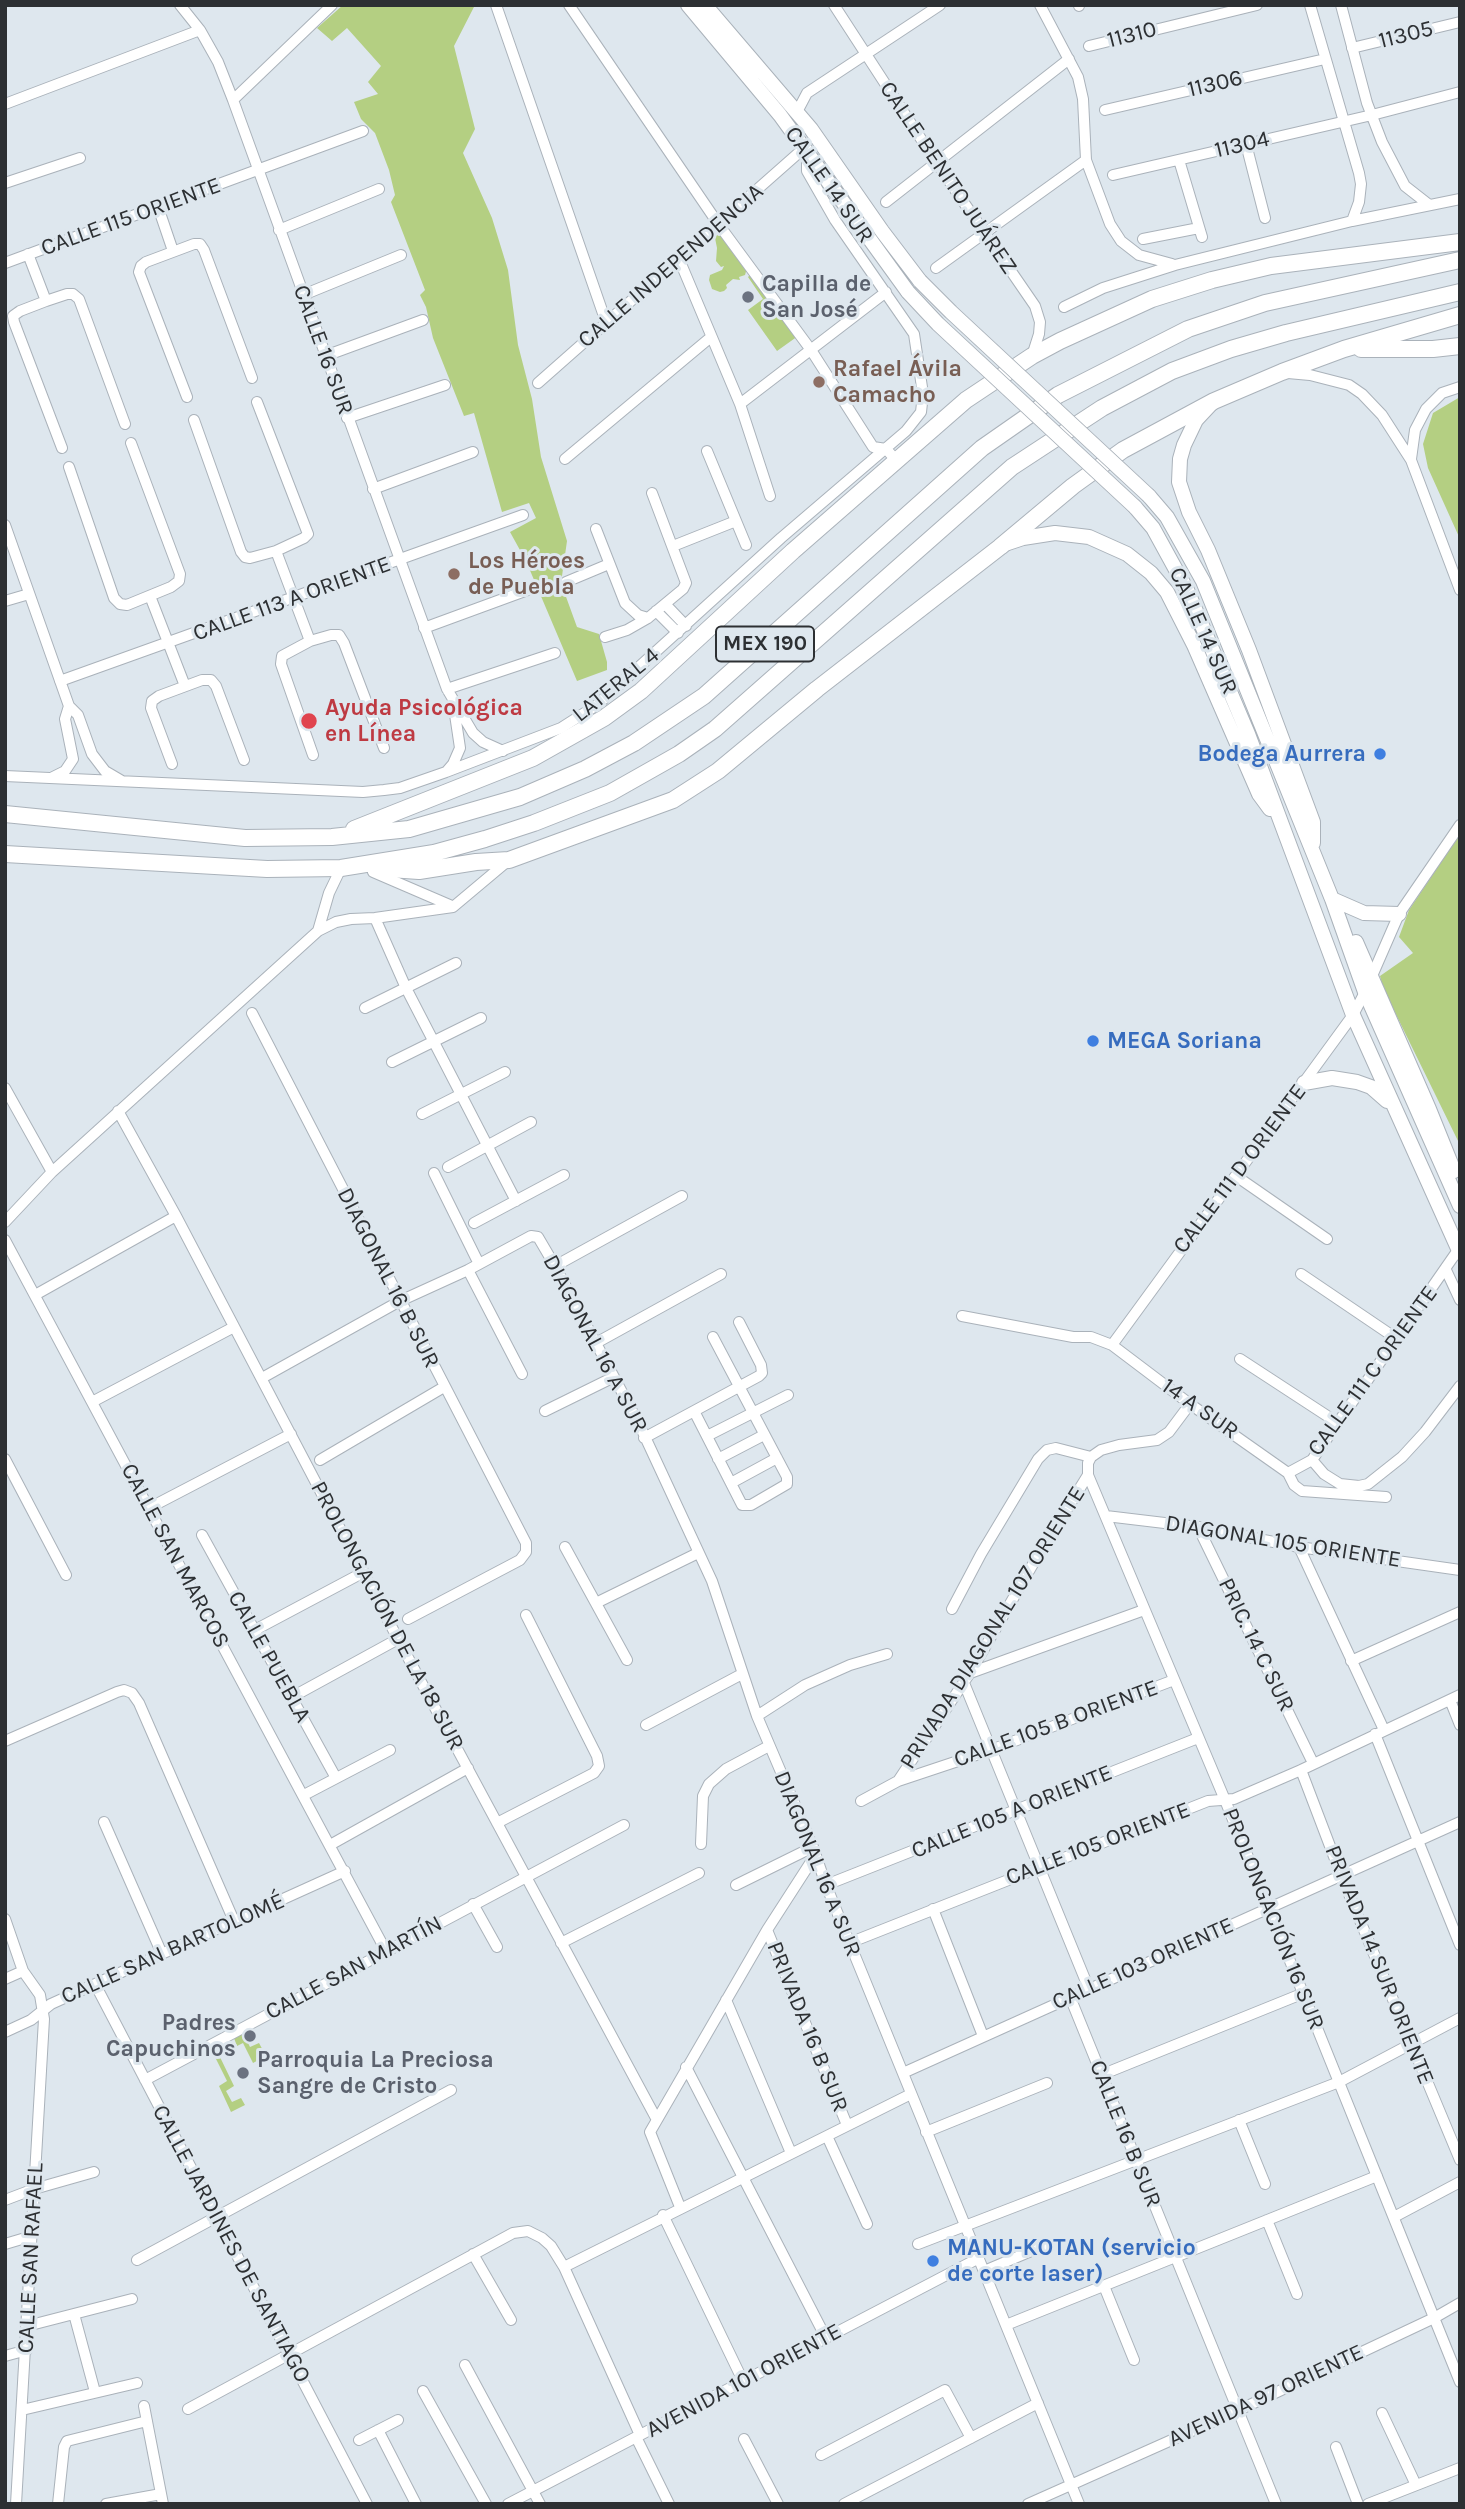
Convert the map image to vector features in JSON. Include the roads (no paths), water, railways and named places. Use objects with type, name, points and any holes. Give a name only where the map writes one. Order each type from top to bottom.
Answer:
[{"type":"highway","points":[[332,837],[533,758],[604,718],[641,691],[793,551],[892,455],[1032,356],[1152,299],[1212,280],[1271,266],[1460,242]]},
{"type":"highway","name":"MEX 190","points":[[5,814],[245,838],[332,837],[409,829],[482,809],[560,781],[634,743],[704,696],[982,448],[1058,395],[1188,329],[1265,303],[1460,260]]},
{"type":"highway","name":"MEX 190","points":[[5,854],[267,869],[341,868],[434,853],[534,823],[610,793],[679,754],[715,729],[1012,467],[1102,408],[1172,371],[1231,349],[1286,332],[1460,292]]},
{"type":"highway","points":[[358,866],[419,871],[475,862],[509,860],[673,800],[718,771],[1073,486],[1123,450],[1214,401],[1282,372],[1344,349],[1460,315]]},
{"type":"highway","points":[[1344,349],[1433,349],[1460,346]]},
{"type":"main road","name":"CALLE 14 SUR","points":[[688,5],[779,115],[908,292],[1090,463],[1153,528],[1187,590],[1248,734],[1353,1015],[1459,1252]]},
{"type":"main road","name":"CALLE 14 SUR","points":[[705,5],[797,112],[843,172],[881,231],[920,281],[1149,496],[1167,517],[1203,581],[1313,851],[1365,992],[1458,1203]]},
{"type":"main road","points":[[1214,401],[1196,421],[1184,445],[1180,458],[1180,482],[1189,512],[1208,550],[1248,650],[1313,822],[1313,851]]},
{"type":"main road","points":[[1000,547],[1023,538],[1055,533],[1078,535],[1114,546],[1151,573],[1167,592],[1194,645],[1259,794],[1281,822]]},
{"type":"main road","points":[[1334,905],[1364,913],[1399,914]]},
{"type":"main road","points":[[1334,905],[1352,933],[1372,976],[1451,1162],[1457,1181],[1458,1203]]},
{"type":"main road","points":[[1304,1083],[1332,1078],[1357,1082],[1381,1094],[1393,1109]]},
{"type":"street","name":"CALLE 16 SUR","points":[[180,5],[200,30],[218,61],[447,690],[473,733],[483,742],[503,751]]},
{"type":"street","points":[[496,5],[607,322]]},
{"type":"street","points":[[569,5],[719,225],[811,350],[873,446],[892,455]]},
{"type":"street","name":"CALLE BENITO JUÁREZ","points":[[834,5],[984,234],[1035,306],[1040,322],[1032,356]]},
{"type":"street","points":[[797,112],[807,93],[940,5]]},
{"type":"street","points":[[1040,5],[1082,90],[1086,160],[1110,224],[1121,241],[1139,255],[1175,265]]},
{"type":"street","name":"11310","points":[[1089,46],[1257,5]]},
{"type":"street","points":[[1310,5],[1361,184],[1359,202],[1352,221]]},
{"type":"street","points":[[1341,5],[1372,115],[1396,173],[1416,197],[1428,204]]},
{"type":"street","points":[[233,100],[330,6]]},
{"type":"street","name":"11305","points":[[1352,48],[1460,22]]},
{"type":"street","points":[[5,104],[200,30]]},
{"type":"street","points":[[886,202],[1069,59]]},
{"type":"street","name":"11306","points":[[1105,110],[1325,59]]},
{"type":"street","name":"11304","points":[[1113,175],[1344,122],[1460,92]]},
{"type":"street","name":"CALLE 115 ORIENTE","points":[[5,263],[363,131]]},
{"type":"street","points":[[1246,144],[1265,218]]},
{"type":"street","name":"CALLE INDEPENDENCIA","points":[[538,383],[805,151]]},
{"type":"street","name":"LATERAL 4","points":[[6,775],[126,783],[363,792],[400,788],[561,728],[597,705],[781,538],[892,455],[906,431],[915,422],[923,404],[917,345],[908,322],[835,220],[807,171],[805,151]]},
{"type":"street","points":[[5,183],[80,158]]},
{"type":"street","points":[[936,268],[1086,160]]},
{"type":"street","points":[[1143,239],[1200,232],[1179,160]]},
{"type":"street","points":[[279,230],[379,189]]},
{"type":"street","points":[[1064,307],[1103,288],[1175,265],[1352,221],[1460,199]]},
{"type":"street","points":[[158,207],[173,251]]},
{"type":"street","points":[[187,397],[139,272],[146,262],[194,244],[201,244],[204,250],[252,378]]},
{"type":"street","points":[[28,254],[46,301]]},
{"type":"street","points":[[303,295],[401,255]]},
{"type":"street","points":[[678,259],[740,404],[770,496]]},
{"type":"street","points":[[740,404],[886,292]]},
{"type":"street","points":[[62,447],[13,316],[46,301],[67,294],[73,294],[79,299],[125,424]]},
{"type":"street","points":[[325,356],[423,320]]},
{"type":"street","points":[[565,459],[711,337]]},
{"type":"street","points":[[1282,372],[1310,374],[1334,380],[1362,394],[1382,415],[1411,460],[1460,590]]},
{"type":"street","points":[[348,418],[445,385]]},
{"type":"street","points":[[1411,460],[1415,430],[1426,409],[1442,393],[1460,387]]},
{"type":"street","points":[[194,420],[241,552],[250,558],[276,551],[307,534],[257,402]]},
{"type":"street","points":[[69,467],[114,598],[120,604],[127,605],[171,587],[179,581],[180,574],[131,443]]},
{"type":"street","points":[[707,451],[746,545]]},
{"type":"street","points":[[373,489],[473,452]]},
{"type":"street","points":[[604,637],[627,630],[657,611],[683,589],[686,583],[652,493]]},
{"type":"street","name":"CALLE 113 A ORIENTE","points":[[60,681],[523,515]]},
{"type":"street","points":[[673,546],[736,521]]},
{"type":"street","points":[[5,524],[69,706],[78,715],[90,748],[105,771],[126,783]]},
{"type":"street","points":[[596,529],[625,603],[638,615],[657,611],[682,629]]},
{"type":"street","points":[[781,538],[793,551]]},
{"type":"street","points":[[276,551],[310,641]]},
{"type":"street","points":[[566,582],[609,564]]},
{"type":"street","points":[[424,628],[533,588]]},
{"type":"street","points":[[5,601],[29,594]]},
{"type":"street","points":[[150,596],[185,687]]},
{"type":"street","points":[[313,755],[281,664],[282,656],[310,641],[331,635],[339,635],[384,748]]},
{"type":"street","points":[[447,690],[555,653]]},
{"type":"street","points":[[172,764],[151,708],[152,701],[202,680],[211,680],[216,685],[244,760]]},
{"type":"street","name":"CALLE 16 SUR","points":[[453,701],[454,718],[460,738]]},
{"type":"street","points":[[49,779],[65,771],[73,759],[65,719],[69,706]]},
{"type":"street","points":[[446,772],[458,755],[460,738],[473,733]]},
{"type":"street","points":[[73,753],[90,748]]},
{"type":"street","name":"CALLE 111 D ORIENTE","points":[[1112,1345],[1353,1015],[1399,914],[1460,825]]},
{"type":"street","points":[[5,1222],[52,1172],[318,932],[336,922],[453,907],[509,860]]},
{"type":"street","points":[[358,866],[453,907]]},
{"type":"street","points":[[318,932],[329,893],[341,868]]},
{"type":"street","points":[[375,918],[433,1041],[516,1200]]},
{"type":"street","points":[[365,1008],[456,963]]},
{"type":"street","name":"DIAGONAL 16 B SUR","points":[[252,1013],[526,1544],[526,1552],[520,1560],[408,1619]]},
{"type":"street","points":[[392,1062],[481,1018]]},
{"type":"street","points":[[422,1114],[505,1072]]},
{"type":"street","points":[[5,1088],[52,1172]]},
{"type":"street","name":"PROLONGACIÓN DE LA 18 SUR","points":[[118,1111],[657,2120]]},
{"type":"street","points":[[449,1167],[531,1122]]},
{"type":"street","points":[[262,1378],[400,1301],[479,1264],[433,1173]]},
{"type":"street","points":[[474,1223],[564,1175]]},
{"type":"street","points":[[1236,1176],[1327,1239]]},
{"type":"street","points":[[555,1266],[682,1196]]},
{"type":"street","points":[[34,1295],[176,1216]]},
{"type":"street","name":"DIAGONAL 16 A SUR","points":[[479,1264],[535,1236],[540,1240],[644,1438],[712,1581],[757,1716],[1079,2504]]},
{"type":"street","name":"CALLE SAN MARCOS","points":[[5,1240],[386,1951]]},
{"type":"street","name":"CALLE 111 C ORIENTE","points":[[1386,1497],[1302,1491],[1294,1485],[1288,1472],[1312,1461],[1459,1252]]},
{"type":"street","points":[[468,1270],[522,1374]]},
{"type":"street","points":[[1446,1270],[1460,1300]]},
{"type":"street","points":[[596,1343],[721,1274]]},
{"type":"street","points":[[1301,1274],[1396,1339]]},
{"type":"street","points":[[962,1316],[1091,1337],[1112,1345]]},
{"type":"street","points":[[644,1438],[759,1376],[762,1369],[739,1322]]},
{"type":"street","points":[[92,1402],[234,1327]]},
{"type":"street","points":[[694,1411],[742,1505],[751,1505],[784,1487],[788,1482],[713,1337]]},
{"type":"street","name":"14 A SUR","points":[[1112,1345],[1190,1404],[1288,1472]]},
{"type":"street","points":[[1240,1359],[1338,1423]]},
{"type":"street","points":[[545,1411],[614,1377]]},
{"type":"street","points":[[1312,1461],[1324,1474],[1340,1483],[1359,1486],[1377,1479],[1425,1432],[1460,1386]]},
{"type":"street","points":[[320,1460],[444,1387]]},
{"type":"street","points":[[707,1436],[788,1395]]},
{"type":"street","name":"PRIVADA DIAGONAL 107 ORIENTE","points":[[1091,1457],[1110,1448],[1157,1440],[1169,1432],[1190,1404]]},
{"type":"street","points":[[149,1508],[291,1434]]},
{"type":"street","points":[[719,1459],[764,1435]]},
{"type":"street","points":[[952,1609],[981,1554],[1038,1459],[1047,1450],[1056,1448],[1091,1457],[1088,1475]]},
{"type":"street","points":[[731,1483],[777,1458]]},
{"type":"street","points":[[5,1459],[66,1575]]},
{"type":"street","name":"PRIVADA DIAGONAL 107 ORIENTE","points":[[898,1781],[967,1678],[1088,1475]]},
{"type":"street","name":"PROLONGACIÓN 16 SUR","points":[[1088,1475],[1225,1800],[1460,2382]]},
{"type":"street","name":"DIAGONAL 105 ORIENTE","points":[[1105,1516],[1198,1527],[1299,1547],[1460,1570]]},
{"type":"street","name":"PRIC. 14 C SUR","points":[[1198,1527],[1313,1763]]},
{"type":"street","name":"CALLE PUEBLA","points":[[202,1535],[336,1778]]},
{"type":"street","points":[[565,1546],[627,1660]]},
{"type":"street","points":[[1299,1547],[1380,1732],[1460,1945]]},
{"type":"street","points":[[596,1603],[698,1553]]},
{"type":"street","points":[[253,1631],[365,1572]]},
{"type":"street","points":[[1088,1989],[991,1750],[967,1678],[1144,1610]]},
{"type":"street","points":[[1351,1661],[1460,1612]]},
{"type":"street","points":[[497,1823],[594,1773],[599,1766],[597,1756],[526,1615]]},
{"type":"street","points":[[292,1697],[398,1639]]},
{"type":"street","points":[[757,1716],[805,1685],[850,1665],[887,1654]]},
{"type":"street","points":[[646,1724],[742,1674]]},
{"type":"street","name":"CALLE 105 B ORIENTE","points":[[861,1801],[898,1781],[991,1750],[1174,1680]]},
{"type":"street","points":[[5,1741],[117,1692],[124,1690],[132,1693],[139,1703],[234,1921]]},
{"type":"street","points":[[1455,1697],[1460,1725]]},
{"type":"street","name":"CALLE 105 ORIENTE","points":[[849,1942],[1208,1801],[1225,1800],[1301,1770],[1455,1697]]},
{"type":"street","name":"CALLE 105 A ORIENTE","points":[[826,1885],[1198,1738]]},
{"type":"street","points":[[701,1844],[703,1796],[709,1784],[726,1769],[769,1746]]},
{"type":"street","points":[[304,1795],[390,1750]]},
{"type":"street","points":[[330,1845],[468,1768]]},
{"type":"street","name":"PRIVADA 14 SUR ORIENTE","points":[[1301,1770],[1460,2160]]},
{"type":"street","points":[[104,1822],[162,1954]]},
{"type":"street","name":"CALLE 103 ORIENTE","points":[[902,2073],[1460,1822]]},
{"type":"street","name":"CALLE SAN MARTÍN","points":[[145,2080],[624,1825]]},
{"type":"street","points":[[736,1885],[814,1851]]},
{"type":"street","points":[[680,2207],[650,2132],[814,1851]]},
{"type":"street","name":"CALLE SAN BARTOLOMÉ","points":[[5,2032],[43,2012],[51,2004],[345,1871]]},
{"type":"street","points":[[561,1943],[699,1873]]},
{"type":"street","points":[[473,1904],[497,1947]]},
{"type":"street","points":[[933,1909],[983,2036]]},
{"type":"street","points":[[5,1919],[23,1971],[40,1995],[43,2012]]},
{"type":"street","name":"PRIVADA 16 B SUR","points":[[767,1930],[847,2125]]},
{"type":"street","points":[[5,1979],[23,1971]]},
{"type":"street","name":"CALLE JARDINES DE SANTIAGO","points":[[95,1984],[367,2504]]},
{"type":"street","points":[[1101,2074],[1304,1993]]},
{"type":"street","name":"CALLE 16 B SUR","points":[[1070,1997],[1276,2504]]},
{"type":"street","points":[[726,2000],[791,2153]]},
{"type":"street","name":"CALLE SAN RAFAEL","points":[[16,2504],[27,2350],[43,2012]]},
{"type":"street","points":[[918,2245],[1339,2082],[1460,2018]]},
{"type":"street","points":[[686,2067],[826,2338]]},
{"type":"street","points":[[926,2132],[1046,2083]]},
{"type":"street","points":[[137,2260],[451,2090]]},
{"type":"street","points":[[564,2267],[911,2094]]},
{"type":"street","points":[[1239,2120],[1265,2184]]},
{"type":"street","points":[[827,2136],[866,2224]]},
{"type":"street","points":[[5,2200],[94,2172]]},
{"type":"street","points":[[1006,2325],[1377,2176]]},
{"type":"street","points":[[1394,2217],[1460,2182]]},
{"type":"street","points":[[663,2216],[743,2381]]},
{"type":"street","points":[[1266,2220],[1297,2294]]},
{"type":"street","points":[[188,2409],[513,2233],[528,2231],[551,2246],[564,2267],[669,2504]]},
{"type":"street","points":[[5,2244],[32,2236]]},
{"type":"street","points":[[984,2271],[1048,2244]]},
{"type":"street","points":[[473,2254],[511,2320]]},
{"type":"street","name":"AVENIDA 101 ORIENTE","points":[[509,2504],[979,2258]]},
{"type":"street","points":[[1104,2286],[1134,2360]]},
{"type":"street","points":[[27,2326],[132,2299]]},
{"type":"street","name":"AVENIDA 97 ORIENTE","points":[[1028,2504],[1239,2410],[1434,2318],[1460,2303]]},
{"type":"street","points":[[74,2314],[95,2392]]},
{"type":"street","points":[[5,2356],[27,2350]]},
{"type":"street","points":[[465,2365],[540,2504]]},
{"type":"street","points":[[22,2410],[137,2383]]},
{"type":"street","points":[[821,2455],[945,2390],[971,2438]]},
{"type":"street","points":[[423,2391],[486,2504]]},
{"type":"street","points":[[844,2504],[1038,2403]]},
{"type":"street","points":[[106,2504],[162,2499],[144,2406]]},
{"type":"street","points":[[1382,2413],[1416,2485]]},
{"type":"street","points":[[359,2440],[398,2420]]},
{"type":"street","points":[[58,2504],[64,2447],[67,2441],[147,2421]]},
{"type":"street","points":[[377,2430],[416,2504]]},
{"type":"street","points":[[744,2439],[778,2504]]},
{"type":"street","points":[[1336,2446],[1358,2504]]},
{"type":"street","points":[[1368,2504],[1460,2468]]},
{"type":"place","name":"Capilla de San José","points":[[748,297]]},
{"type":"place","name":"Rafael Ávila Camacho","points":[[819,382]]},
{"type":"place","name":"Los Héroes de Puebla","points":[[454,574]]},
{"type":"place","name":"Ayuda Psicológica en Línea","points":[[309,721]]},
{"type":"place","name":"Bodega Aurrera","points":[[1380,754]]},
{"type":"place","name":"MEGA Soriana","points":[[1093,1041]]},
{"type":"place","name":"Padres Capuchinos","points":[[250,2036]]},
{"type":"place","name":"Parroquia La Preciosa Sangre de Cristo","points":[[243,2073]]},
{"type":"place","name":"MANU-KOTAN (servicio de corte laser)","points":[[933,2261]]}]
